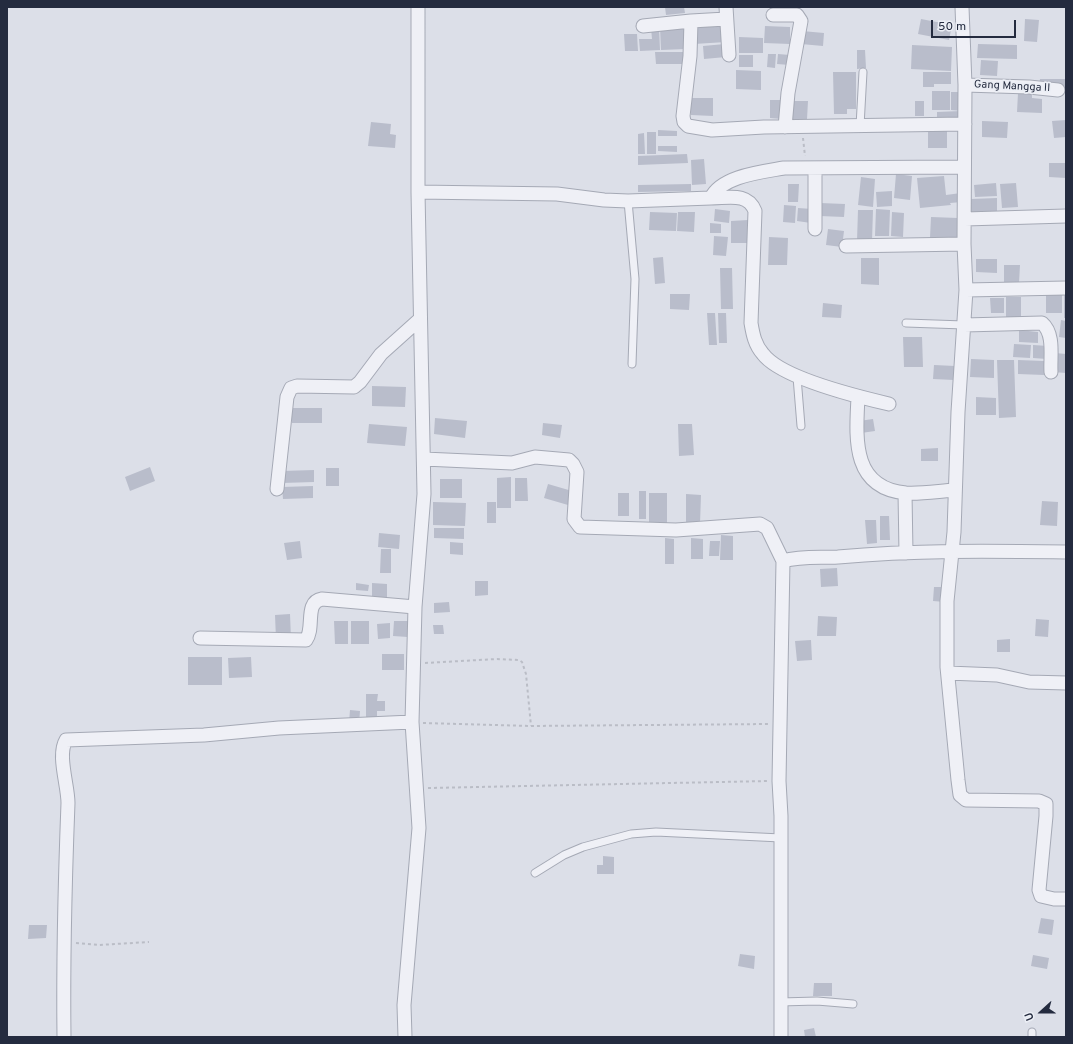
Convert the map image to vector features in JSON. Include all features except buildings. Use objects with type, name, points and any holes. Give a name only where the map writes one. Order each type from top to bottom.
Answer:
[{"type":"street","points":[[404,1037],[404,1005],[419,828],[412,722],[415,607],[424,494],[424,459],[421,415],[418,192],[418,7]]},
{"type":"street","points":[[962,7],[965,85],[964,244],[966,290],[954,532],[947,601],[948,673],[960,795],[966,800],[1044,802],[1046,806],[1046,816],[1038,890],[1041,896],[1046,898],[1066,899]]},
{"type":"street","points":[[643,26],[691,20],[726,13],[729,55]]},
{"type":"street","points":[[773,15],[797,15],[801,21],[788,94],[785,126]]},
{"type":"street","points":[[691,20],[690,56],[684,105],[684,122],[688,126],[708,130],[785,126],[965,124]]},
{"type":"street","name":"Gang Mangga II","points":[[965,85],[1030,87],[1058,90]]},
{"type":"street","points":[[711,198],[714,192],[726,182],[777,169],[964,167]]},
{"type":"street","points":[[810,168],[815,229]]},
{"type":"street","points":[[418,192],[556,194],[604,200],[628,201],[744,197],[752,203],[755,210],[751,323],[753,338],[763,355],[776,367],[797,377],[858,397],[889,404]]},
{"type":"street","points":[[965,219],[1066,216]]},
{"type":"street","points":[[846,246],[964,244]]},
{"type":"street","points":[[966,290],[1066,288]]},
{"type":"street","points":[[277,489],[287,397],[292,388],[297,386],[354,387],[360,382],[381,354],[420,319]]},
{"type":"street","points":[[964,325],[1042,324],[1048,328],[1050,335],[1051,372]]},
{"type":"street","points":[[858,397],[857,438],[861,463],[867,474],[877,484],[906,493],[955,490]]},
{"type":"street","points":[[424,459],[512,463],[535,457],[569,460],[577,472],[574,519],[580,527],[676,530],[760,524],[767,528],[783,560],[779,781],[781,838],[781,1037]]},
{"type":"street","points":[[906,493],[906,553]]},
{"type":"street","points":[[783,560],[796,558],[952,551],[1066,552]]},
{"type":"street","points":[[200,638],[306,640],[310,634],[312,605],[317,600],[322,599],[415,607]]},
{"type":"street","points":[[948,673],[997,675],[1029,682],[1066,683]]},
{"type":"street","points":[[64,1037],[63,941],[68,797],[63,745],[66,740],[188,736],[279,728],[412,722]]},
{"type":"lane","points":[[860,126],[863,72]]},
{"type":"lane","points":[[628,201],[635,279],[632,364]]},
{"type":"lane","points":[[906,323],[964,325]]},
{"type":"lane","points":[[797,377],[801,426]]},
{"type":"lane","points":[[535,873],[564,855],[583,847],[631,834],[656,832],[781,838]]},
{"type":"lane","points":[[780,1002],[817,1001],[853,1004]]},
{"type":"path","points":[[802,127],[810,168]]},
{"type":"path","points":[[414,664],[497,659],[519,660],[525,668],[531,726]]},
{"type":"path","points":[[412,722],[531,726],[780,724]]},
{"type":"path","points":[[417,789],[779,781]]},
{"type":"path","points":[[63,941],[99,945],[149,942]]}]
